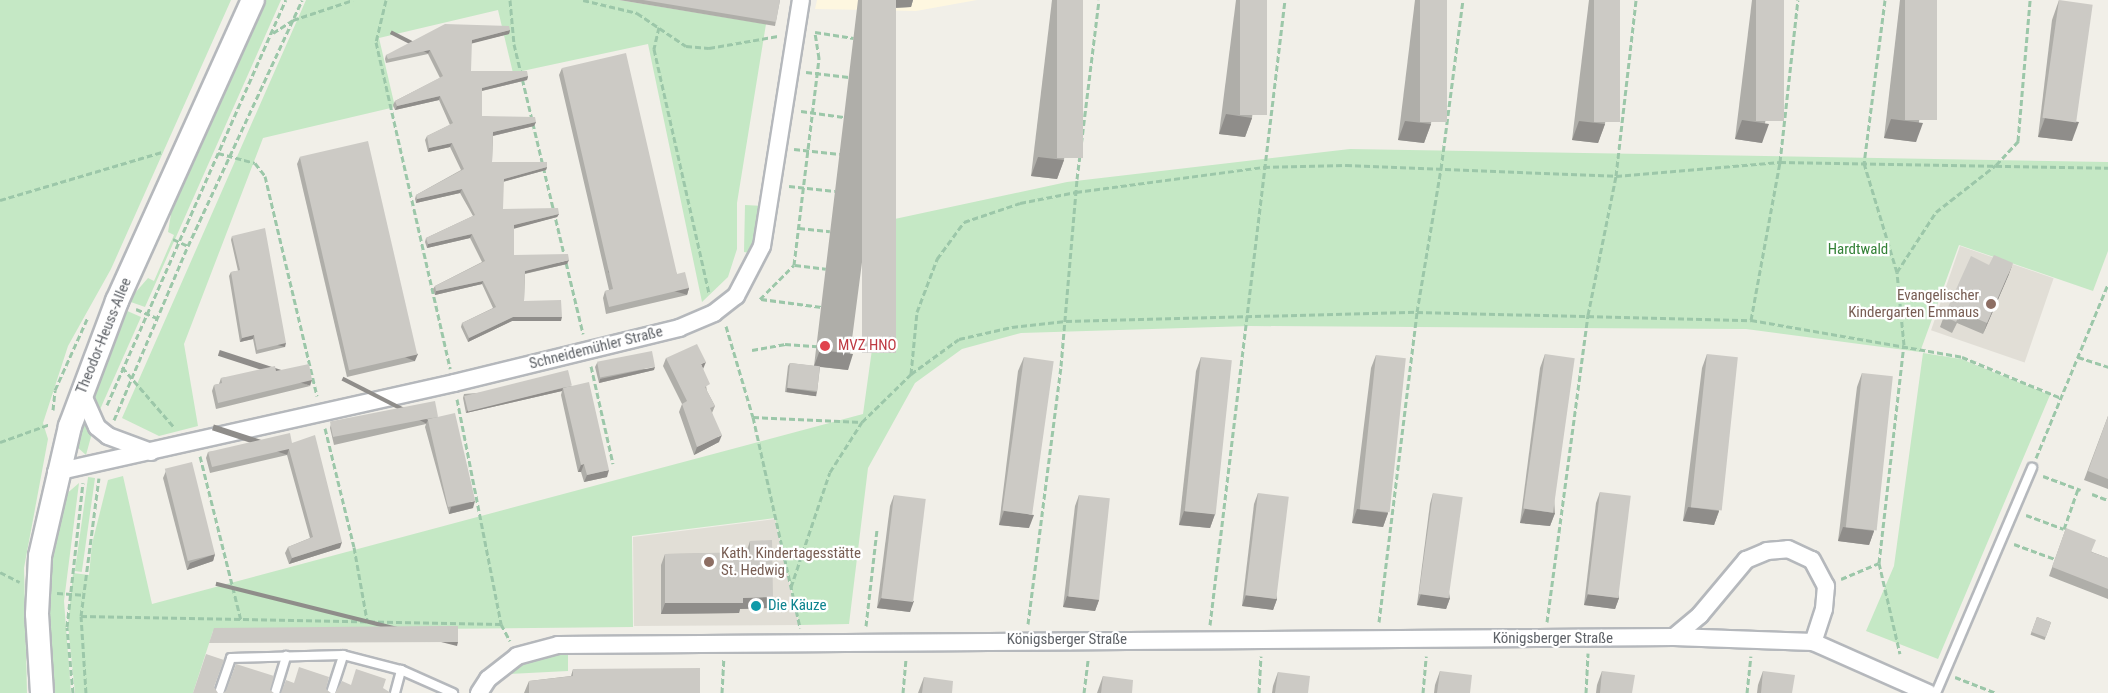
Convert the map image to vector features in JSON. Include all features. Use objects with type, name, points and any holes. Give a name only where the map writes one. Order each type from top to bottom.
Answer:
[{"type":"main road","name":"Theodor-Heuss-Allee","points":[[42,693],[37,590],[43,535],[56,472],[81,391],[253,0]]},
{"type":"street","name":"Schneidemühler Straße","points":[[56,472],[454,383],[679,328],[717,311],[736,296],[762,246],[801,0]]},
{"type":"street","points":[[81,391],[91,417],[108,436],[151,452]]},
{"type":"street","points":[[1674,637],[1700,615],[1746,560],[1767,550],[1788,549],[1812,560],[1826,585],[1824,609],[1813,642]]},
{"type":"street","name":"Königsberger Straße","points":[[479,693],[495,672],[517,656],[558,645],[866,641],[1753,637],[1813,642],[1928,693]]},
{"type":"lane","points":[[1936,693],[2031,470]]},
{"type":"lane","points":[[331,693],[343,655]]},
{"type":"lane","points":[[219,693],[231,658],[343,655],[401,670],[453,693]]},
{"type":"lane","points":[[275,693],[286,656]]},
{"type":"lane","points":[[394,693],[401,670]]},
{"type":"path","points":[[106,406],[145,313],[286,0]]},
{"type":"path","points":[[108,436],[188,246],[232,157],[302,0]]},
{"type":"path","points":[[271,33],[293,20],[354,0]]},
{"type":"path","points":[[386,0],[376,42],[454,383],[501,624],[517,656]]},
{"type":"path","points":[[510,0],[514,44],[613,464]]},
{"type":"path","points":[[583,0],[636,13],[687,46],[709,48],[772,35],[795,37]]},
{"type":"path","points":[[1025,641],[1066,321],[1076,192],[1098,0]]},
{"type":"path","points":[[1210,639],[1244,318],[1285,0]]},
{"type":"path","points":[[1378,639],[1417,312],[1441,169],[1463,0]]},
{"type":"path","points":[[1546,639],[1588,315],[1616,176],[1636,0]]},
{"type":"path","points":[[1751,320],[1780,162],[1798,0]]},
{"type":"path","points":[[1885,0],[1864,163],[1897,273],[1904,345],[1880,563],[1900,654]]},
{"type":"path","points":[[1897,273],[1936,212],[1996,165],[2018,141],[2030,0]]},
{"type":"path","points":[[660,27],[654,49],[717,311],[753,417],[802,642]]},
{"type":"path","points":[[760,299],[794,265],[817,73],[815,32],[854,38]]},
{"type":"path","points":[[790,70],[849,77]]},
{"type":"path","points":[[784,109],[844,117]]},
{"type":"path","points":[[0,200],[188,144]]},
{"type":"path","points":[[778,147],[840,154]]},
{"type":"path","points":[[218,153],[255,163],[266,176],[354,547],[367,620]]},
{"type":"path","points":[[911,374],[917,312],[937,259],[964,222],[1020,203],[1076,192],[1264,167],[1346,165],[1616,176],[1780,162],[2108,168]]},
{"type":"path","points":[[772,184],[835,192]]},
{"type":"path","points":[[799,228],[830,231]]},
{"type":"path","points":[[172,239],[188,246]]},
{"type":"path","points":[[794,265],[826,269]]},
{"type":"path","points":[[2014,510],[2064,529],[2079,490],[2031,470],[2108,284]]},
{"type":"path","points":[[736,296],[821,307]]},
{"type":"path","points":[[791,587],[830,472],[862,422],[911,374],[959,339],[1012,327],[1066,321],[1417,312],[1751,320],[1904,345],[1962,357],[2061,398]]},
{"type":"path","points":[[145,313],[159,319]]},
{"type":"path","points":[[51,424],[55,390],[90,314]]},
{"type":"path","points":[[752,350],[785,344],[817,346]]},
{"type":"path","points":[[2078,357],[2108,367]]},
{"type":"path","points":[[122,367],[191,443],[241,620]]},
{"type":"path","points":[[753,417],[862,422]]},
{"type":"path","points":[[0,442],[35,429]]},
{"type":"path","points":[[86,693],[81,616],[82,595],[101,463]]},
{"type":"path","points":[[2092,494],[2108,500]]},
{"type":"path","points":[[73,693],[67,627],[68,595],[81,495]]},
{"type":"path","points":[[866,641],[878,530]]},
{"type":"path","points":[[2001,539],[2055,559]]},
{"type":"path","points":[[1826,585],[1880,563]]},
{"type":"path","points":[[68,595],[82,595]]},
{"type":"path","points":[[81,616],[501,624]]},
{"type":"path","points":[[1747,693],[1753,637]]},
{"type":"path","points":[[1259,693],[1260,639]]},
{"type":"path","points":[[1423,693],[1426,639]]},
{"type":"path","points":[[1586,693],[1588,639]]},
{"type":"path","points":[[903,693],[908,641]]},
{"type":"path","points":[[1084,693],[1090,641]]},
{"type":"path","points":[[722,693],[724,642]]},
{"type":"path","points":[[1945,674],[1996,693]]},
{"type":"shaded area","points":[[817,0],[977,0],[916,11],[815,9]]},
{"type":"shaded area","name":"Evangelischer Kindergarten Emmaus","points":[[1960,246],[2054,278],[2025,362],[1931,330]]},
{"type":"shaded area","name":"Kath. Kindertagesstätte St. Hedwig","points":[[775,519],[799,625],[634,626],[633,537]]},
{"type":"green space","points":[[0,0],[231,0],[111,269],[68,346],[43,423],[48,439],[24,568],[27,693],[0,693]]},
{"type":"green space","points":[[264,0],[281,0],[145,307],[128,301],[148,278],[154,281],[174,235],[168,232],[173,202]]},
{"type":"green space","points":[[306,0],[619,0],[766,24],[737,203],[737,249],[728,277],[702,302],[648,44],[513,73],[498,10],[379,38],[395,107],[263,138],[184,344],[198,426],[159,436],[122,418]]},
{"type":"green space","name":"Hardtwald","points":[[1350,149],[2108,162],[2108,251],[2093,291],[1959,245],[1920,352],[1746,329],[1250,326],[1021,333],[962,349],[915,383],[868,468],[849,624],[800,625],[775,518],[632,536],[633,627],[213,631],[193,693],[75,693],[68,625],[73,573],[89,575],[92,544],[108,480],[123,476],[152,604],[863,414],[890,220],[1067,182]]},
{"type":"green space","points":[[745,205],[765,206],[750,253],[744,252]]},
{"type":"green space","points":[[125,310],[141,317],[98,414],[94,391]]},
{"type":"green space","points":[[1923,353],[1961,359],[2050,395],[1938,659],[1866,631],[1894,566]]},
{"type":"green space","points":[[86,424],[92,433],[86,455],[76,446],[82,425]]},
{"type":"green space","points":[[88,477],[95,478],[82,572],[75,571]]},
{"type":"green space","points":[[79,483],[64,601],[71,693],[52,693],[47,612],[53,538],[64,496]]},
{"type":"green space","points":[[556,653],[568,653],[568,671],[509,674],[529,661]]},
{"type":"building","points":[[643,0],[780,0],[776,22]]},
{"type":"building","points":[[862,0],[896,0],[896,353],[862,353]]},
{"type":"building","points":[[1057,0],[1083,0],[1083,158],[1057,158]]},
{"type":"building","points":[[1240,0],[1267,0],[1267,115],[1240,115]]},
{"type":"building","points":[[1420,0],[1447,0],[1447,122],[1420,122]]},
{"type":"building","points":[[1594,0],[1620,0],[1620,122],[1594,122]]},
{"type":"building","points":[[1756,0],[1784,0],[1784,121],[1756,121]]},
{"type":"building","points":[[1905,0],[1937,0],[1937,120],[1905,120]]},
{"type":"building","points":[[2059,0],[2093,5],[2076,123],[2042,118]]},
{"type":"building","points":[[445,24],[509,26],[510,30],[472,40],[471,71],[527,71],[528,76],[482,88],[482,116],[535,117],[536,122],[493,132],[492,162],[547,162],[547,167],[504,179],[503,209],[558,208],[559,214],[514,225],[514,255],[568,254],[569,260],[525,271],[524,301],[561,300],[562,317],[513,317],[469,338],[462,323],[496,307],[483,281],[436,291],[435,286],[485,261],[472,234],[428,244],[426,238],[475,215],[462,189],[417,199],[416,195],[464,169],[452,143],[429,148],[427,136],[453,123],[440,96],[397,106],[395,101],[443,76],[430,50],[388,59],[386,55]]},
{"type":"building","points":[[626,53],[677,274],[685,272],[689,288],[609,307],[605,291],[613,289],[562,68]]},
{"type":"building","points":[[368,141],[417,354],[349,370],[300,157]]},
{"type":"building","points":[[265,228],[286,343],[257,350],[254,335],[242,338],[231,272],[240,270],[232,236]]},
{"type":"building","points":[[1994,255],[2013,263],[1987,323],[1961,312],[1956,322],[1944,316],[1971,256],[1989,265]]},
{"type":"building","points":[[697,344],[706,362],[701,364],[710,384],[705,387],[715,406],[710,408],[722,435],[697,447],[682,404],[687,401],[666,358]]},
{"type":"building","points":[[652,351],[655,367],[600,377],[597,362]]},
{"type":"building","points":[[1545,354],[1575,358],[1553,513],[1523,508]]},
{"type":"building","points":[[1707,354],[1738,357],[1722,510],[1691,507]]},
{"type":"building","points":[[1376,355],[1406,358],[1390,512],[1360,509]]},
{"type":"building","points":[[1024,357],[1054,361],[1032,515],[1002,510]]},
{"type":"building","points":[[1201,357],[1232,360],[1216,514],[1185,511]]},
{"type":"building","points":[[790,363],[820,366],[817,391],[787,388]]},
{"type":"building","points":[[309,364],[312,380],[218,403],[214,385],[222,383],[221,378],[275,366],[276,371]]},
{"type":"building","points":[[568,370],[572,386],[468,411],[464,396]]},
{"type":"building","points":[[1862,373],[1893,376],[1877,530],[1846,527]]},
{"type":"building","points":[[589,382],[609,470],[587,475],[584,464],[581,465],[563,388]]},
{"type":"building","points":[[435,401],[438,417],[333,437],[330,421]]},
{"type":"building","points":[[455,413],[475,501],[448,507],[428,419]]},
{"type":"building","points":[[2108,416],[2108,479],[2088,471]]},
{"type":"building","points":[[290,433],[292,443],[315,435],[342,542],[292,558],[288,547],[313,537],[289,449],[212,467],[208,452]]},
{"type":"building","points":[[192,462],[215,554],[188,561],[165,469]]},
{"type":"building","points":[[1600,492],[1631,496],[1618,598],[1587,594]]},
{"type":"building","points":[[1258,493],[1289,497],[1276,599],[1245,595]]},
{"type":"building","points":[[1433,493],[1463,497],[1449,598],[1419,594]]},
{"type":"building","points":[[894,495],[926,499],[913,602],[881,598]]},
{"type":"building","points":[[1079,495],[1110,498],[1099,600],[1068,596]]},
{"type":"building","points":[[2066,528],[2096,540],[2091,552],[2108,558],[2108,589],[2052,567]]},
{"type":"building","points":[[772,540],[773,597],[743,598],[743,603],[665,603],[665,554],[750,552],[750,541]]},
{"type":"building","points":[[2037,617],[2051,622],[2046,637],[2032,632]]},
{"type":"building","points":[[458,626],[458,642],[209,643],[214,628]]},
{"type":"building","points":[[206,654],[224,660],[214,687],[218,693],[193,693]]},
{"type":"building","points":[[236,664],[274,676],[270,690],[274,693],[223,693],[226,691]]},
{"type":"building","points":[[299,667],[329,677],[326,689],[331,693],[281,693],[286,680],[294,683]]},
{"type":"building","points":[[700,668],[700,693],[529,693],[529,681],[573,676],[573,669]]},
{"type":"building","points":[[356,669],[386,679],[383,688],[391,693],[335,693],[342,681],[351,685]]},
{"type":"building","points":[[1440,671],[1472,675],[1470,693],[1437,693]]},
{"type":"building","points":[[1602,671],[1635,675],[1632,693],[1600,693]]},
{"type":"building","points":[[1763,671],[1795,675],[1792,693],[1761,693]]},
{"type":"building","points":[[1278,672],[1310,676],[1308,693],[1275,693]]},
{"type":"building","points":[[1103,676],[1133,680],[1132,693],[1101,693]]},
{"type":"building","points":[[924,677],[953,681],[952,693],[922,693]]},
{"type":"place","name":"Evangelischer Kindergarten Emmaus","points":[[1991,304]]},
{"type":"place","name":"MVZ HNO","points":[[825,346]]},
{"type":"place","name":"Kath. Kindertagesstätte St. Hedwig","points":[[709,562]]},
{"type":"place","name":"Die Käuze","points":[[756,606]]}]
